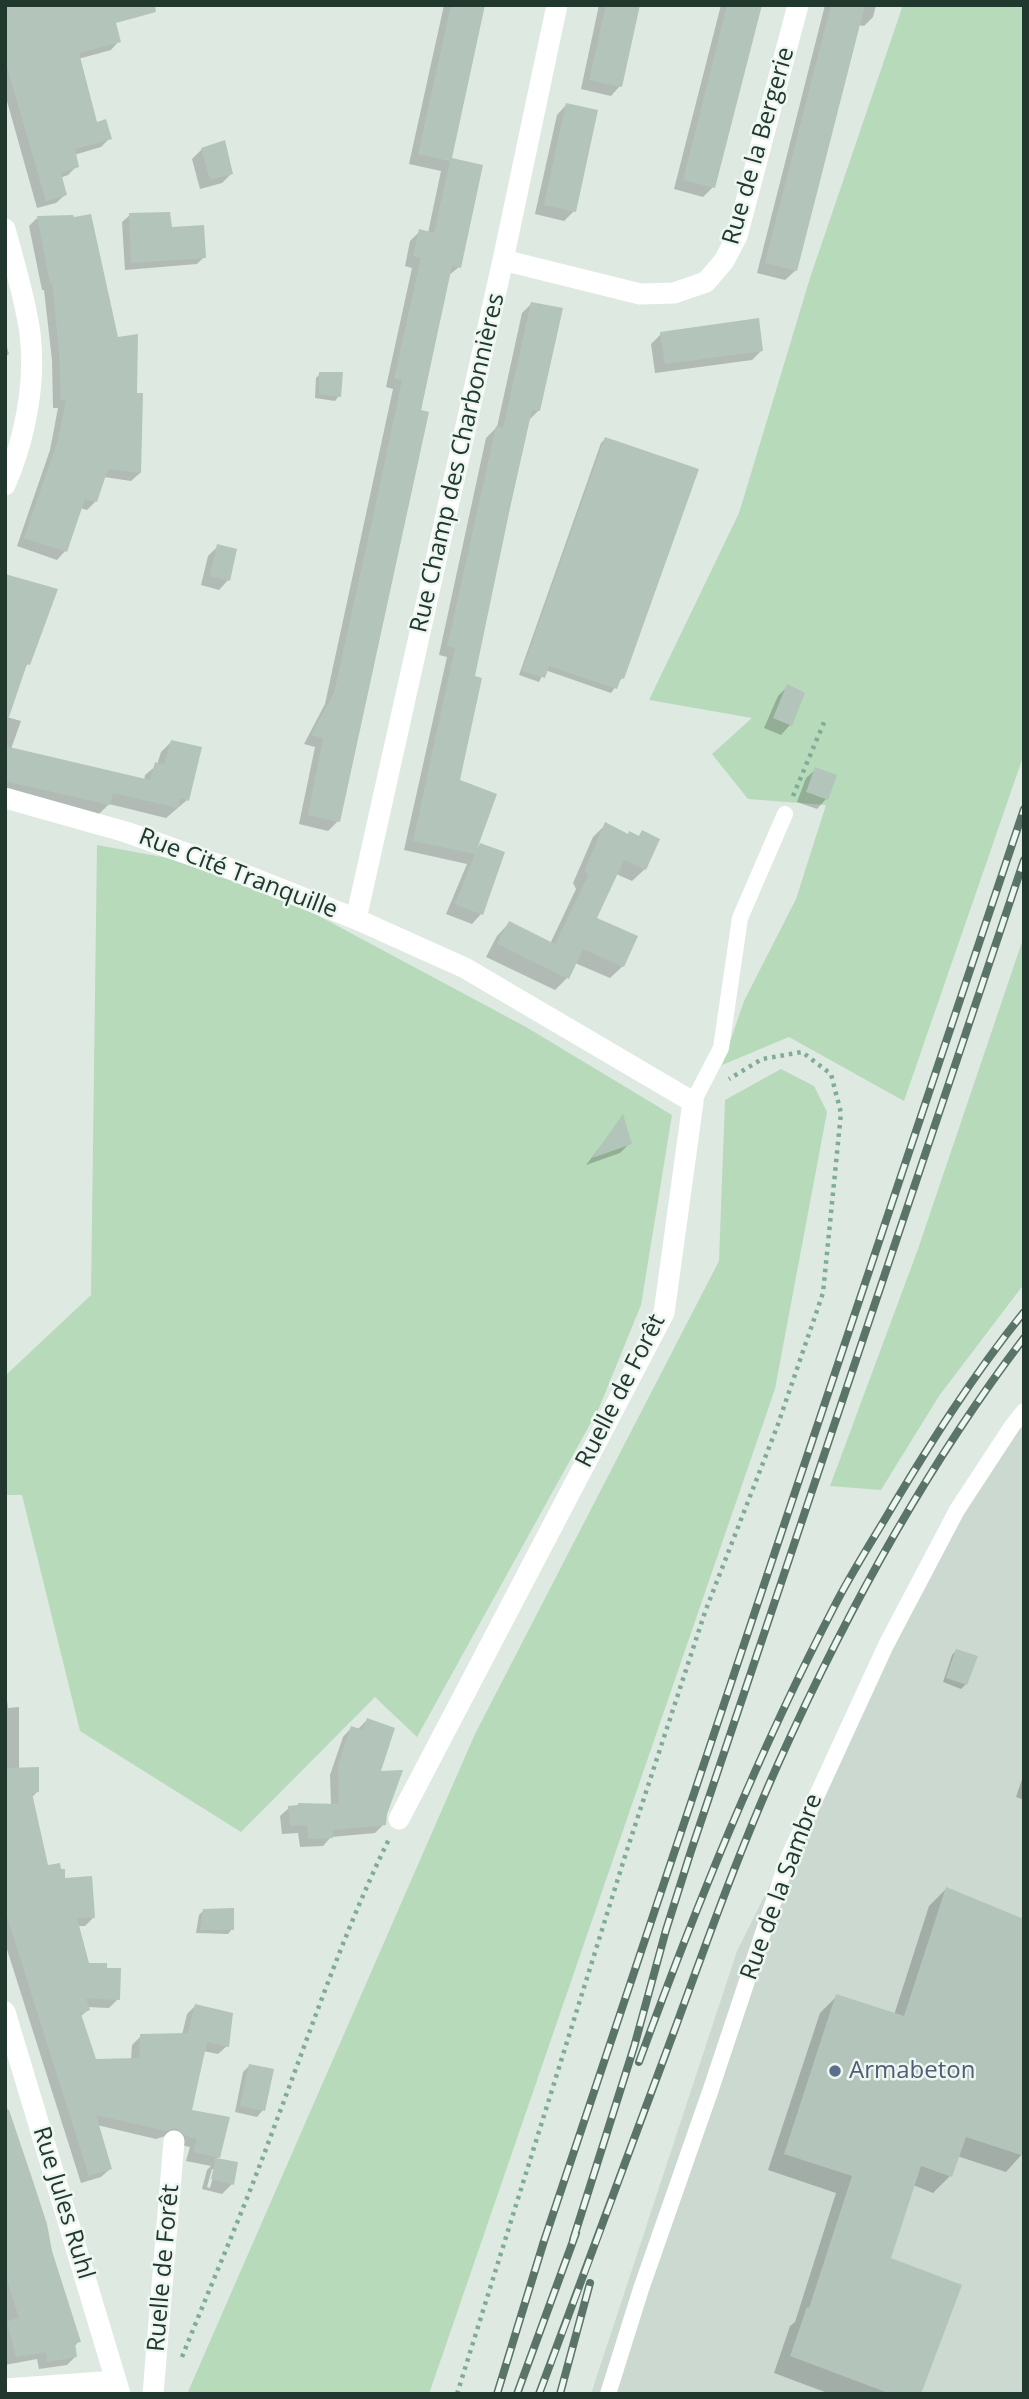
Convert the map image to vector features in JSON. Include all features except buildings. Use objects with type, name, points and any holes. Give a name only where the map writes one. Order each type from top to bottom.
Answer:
[{"type":"street","name":"Rue Champ des Charbonnières","points":[[356,919],[557,5]]},
{"type":"street","name":"Rue de la Bergerie","points":[[503,260],[640,294],[674,293],[706,282],[724,261],[737,236],[798,5]]},
{"type":"street","points":[[5,229],[30,334],[32,376],[19,453],[5,485]]},
{"type":"street","name":"Rue Cité Tranquille","points":[[5,797],[126,832],[233,870],[356,919],[465,968],[693,1102]]},
{"type":"street","name":"Ruelle de Forêt","points":[[399,1819],[664,1313],[693,1102]]},
{"type":"street","name":"Rue Jules Ruhl","points":[[5,2012],[118,2387]]},
{"type":"street","name":"Ruelle de Forêt","points":[[153,2394],[174,2141]]},
{"type":"street","points":[[5,2389],[118,2387]]},
{"type":"lane","points":[[693,1102],[721,1048],[740,918],[785,814]]},
{"type":"lane","name":"Rue de la Sambre","points":[[608,2394],[641,2288],[788,1858],[886,1645],[957,1510],[1024,1411]]},
{"type":"path","points":[[785,814],[825,720]]},
{"type":"path","points":[[457,2394],[622,1866],[701,1624],[777,1427],[823,1293],[841,1113],[831,1074],[802,1052],[762,1059],[728,1080]]},
{"type":"path","points":[[177,2369],[272,2133],[325,1989],[374,1870],[399,1819]]},
{"type":"shaded area","points":[[1024,1401],[1024,2394],[591,2394],[737,1951],[957,1510]]},
{"type":"green space","points":[[903,5],[1024,5],[1024,754],[904,1101],[789,1037],[722,1065],[744,1001],[796,899],[826,805],[748,799],[712,754],[752,718],[649,700],[739,513],[810,278]]},
{"type":"green space","points":[[97,845],[233,870],[526,1027],[672,1115],[641,1305],[599,1408],[417,1737],[375,1697],[241,1832],[80,1731],[22,1495],[5,1495],[5,1376],[91,1295]]},
{"type":"green space","points":[[1024,936],[1024,1284],[939,1396],[881,1490],[830,1486],[918,1249]]},
{"type":"green space","points":[[781,1069],[814,1086],[827,1112],[775,1389],[429,2394],[187,2394],[475,1734],[719,1261],[725,1100]]},
{"type":"railway","points":[[497,2394],[544,2241],[1024,809]]},
{"type":"railway","points":[[573,2240],[634,2047],[691,1851],[1024,860]]},
{"type":"railway","points":[[639,2062],[683,1946],[754,1774],[835,1605],[936,1436],[969,1385],[1024,1312]]},
{"type":"railway","points":[[539,2394],[725,1894],[778,1764],[831,1653],[889,1544],[953,1438],[1024,1338]]},
{"type":"railway","points":[[517,2394],[576,2233]]},
{"type":"railway","points":[[560,2394],[590,2283]]},
{"type":"place","name":"Armabeton","points":[[835,2071]]}]
